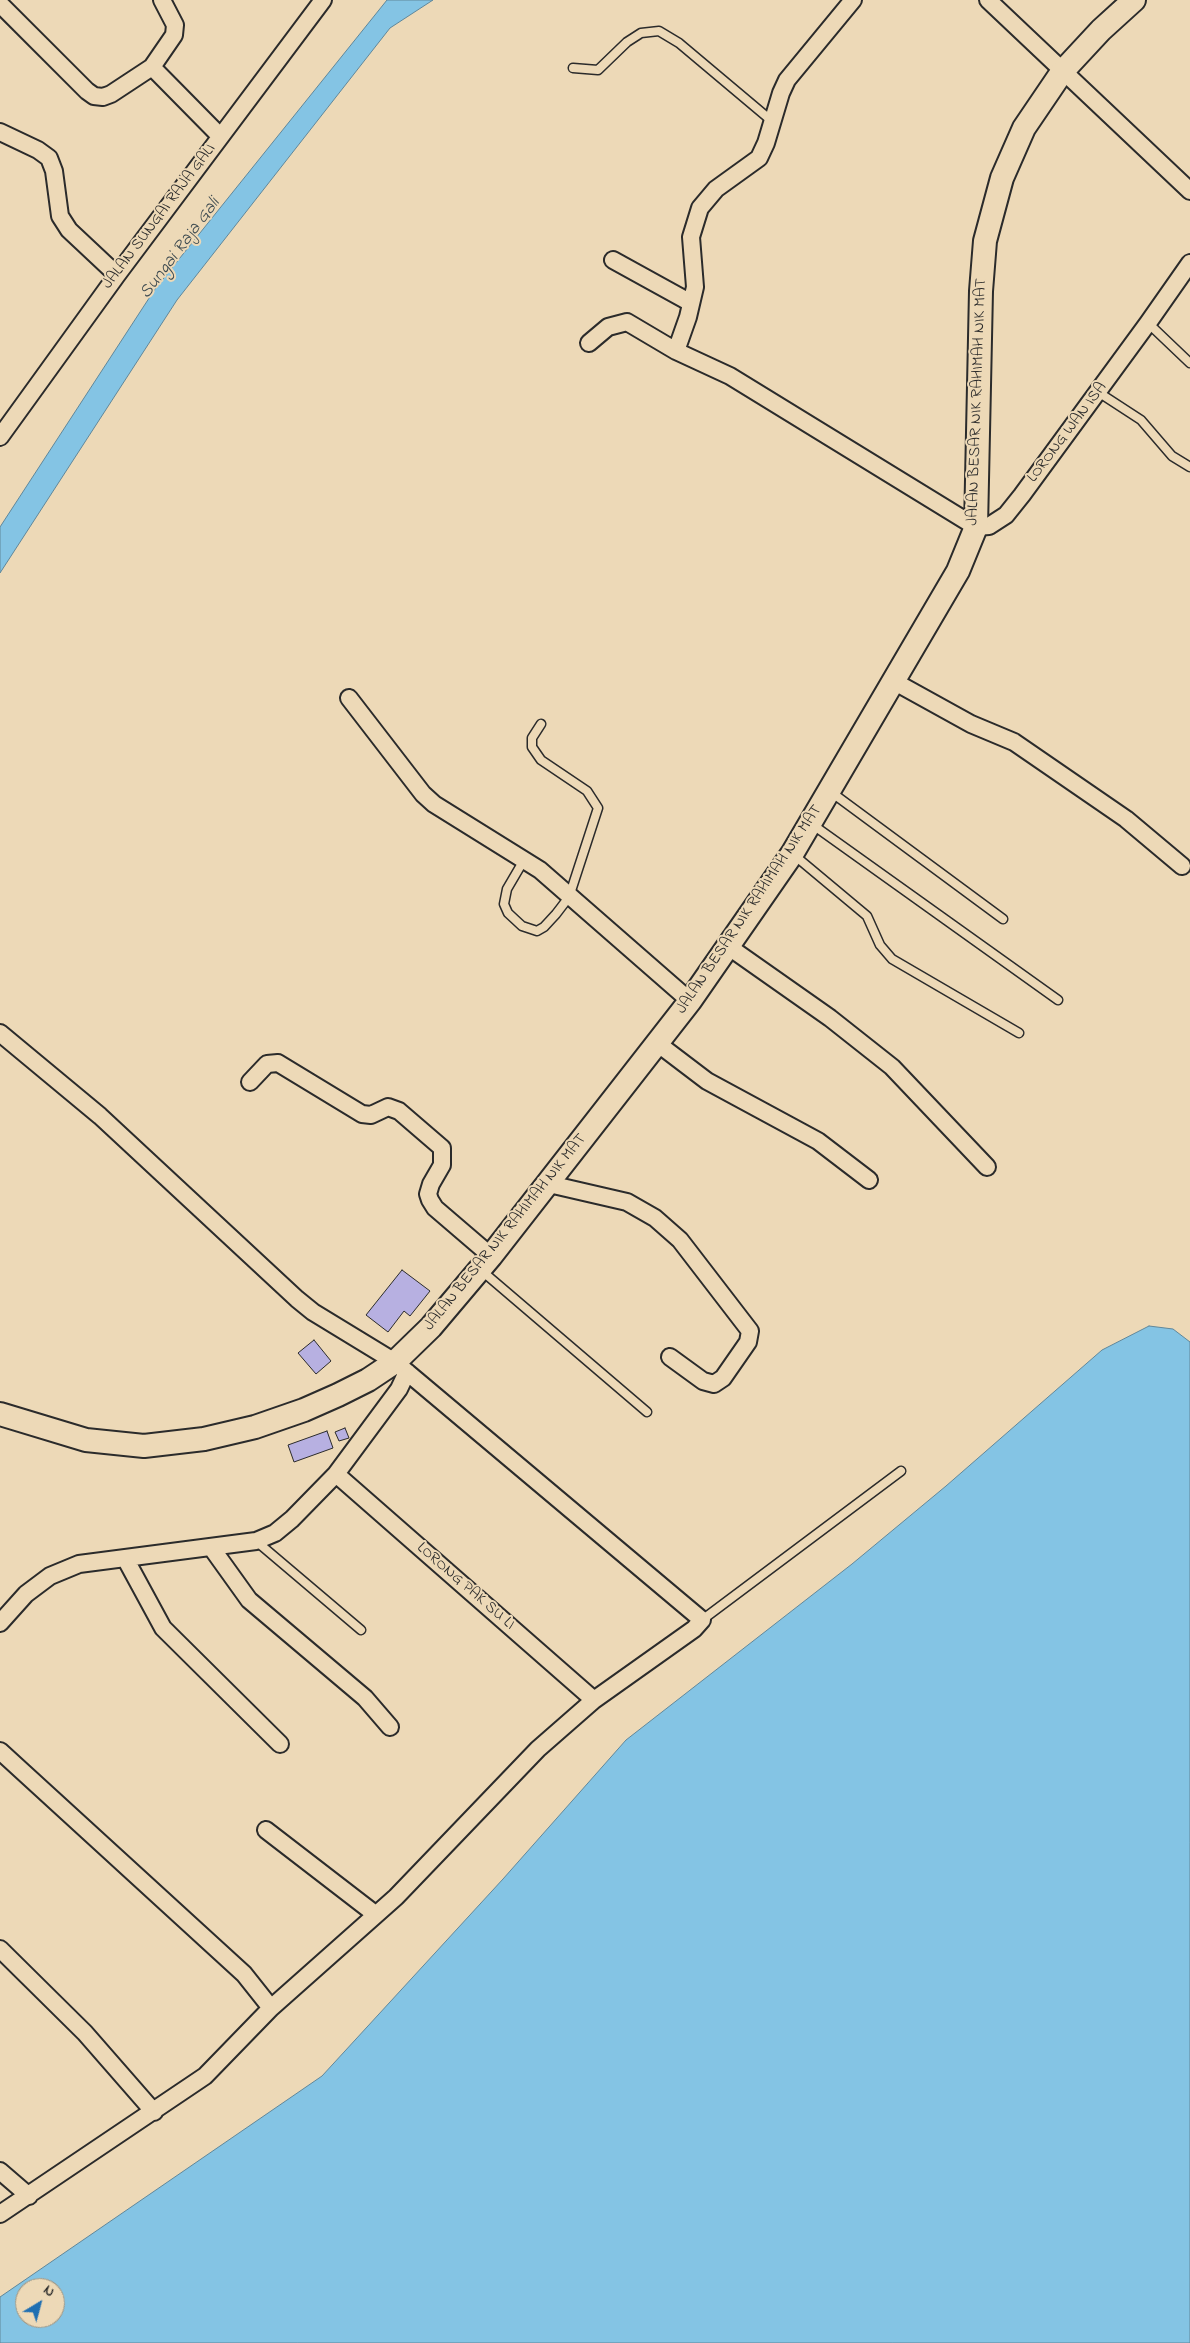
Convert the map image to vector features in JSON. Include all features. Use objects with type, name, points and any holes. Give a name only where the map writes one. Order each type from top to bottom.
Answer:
[{"type":"street","points":[[0,4],[94,96],[111,94],[152,66],[174,35],[175,25],[162,0]]},
{"type":"street","name":"JALAN SUNGAI RAJA GALI","points":[[0,437],[117,274],[323,0]]},
{"type":"street","points":[[676,351],[695,287],[691,238],[700,208],[716,189],[759,158],[787,80],[853,0]]},
{"type":"street","points":[[988,0],[1190,191]]},
{"type":"street","name":"JALAN BESAR NIK RAHIMAH NIK MAT","points":[[0,1414],[86,1440],[144,1446],[204,1439],[255,1426],[304,1410],[401,1367],[431,1327],[486,1263],[657,1044],[729,947],[811,824],[958,571],[976,527],[981,291],[985,240],[1002,178],[1024,128],[1062,72],[1101,30],[1134,0]]},
{"type":"street","points":[[152,66],[220,136]]},
{"type":"street","points":[[0,132],[38,150],[49,158],[54,172],[60,216],[69,230],[117,274]]},
{"type":"street","points":[[613,260],[691,303]]},
{"type":"street","name":"LORONG WAN ISA","points":[[976,527],[989,526],[1006,515],[1148,324],[1190,263]]},
{"type":"street","points":[[589,343],[608,327],[627,322],[676,351],[730,376],[976,527]]},
{"type":"street","points":[[895,682],[971,724],[1010,740],[1126,819],[1182,866]]},
{"type":"street","points":[[349,698],[423,794],[434,804],[525,859],[690,1000]]},
{"type":"street","points":[[729,947],[830,1018],[892,1067],[987,1167]]},
{"type":"street","points":[[0,1033],[95,1111],[297,1299],[313,1312],[401,1367],[702,1620],[694,1629],[594,1700],[538,1749],[396,1897],[271,2008],[205,2076],[0,2214]]},
{"type":"street","points":[[657,1044],[712,1084],[818,1141],[869,1180]]},
{"type":"street","points":[[250,1082],[267,1064],[278,1063],[362,1114],[371,1115],[388,1107],[399,1111],[442,1148],[444,1157],[442,1165],[431,1184],[428,1194],[430,1200],[435,1208],[486,1263]]},
{"type":"street","points":[[549,1184],[627,1202],[655,1218],[680,1240],[750,1330],[748,1342],[723,1378],[714,1384],[703,1381],[670,1357]]},
{"type":"street","points":[[0,1623],[26,1594],[50,1576],[79,1564],[256,1541],[275,1533],[292,1519],[336,1474],[399,1389],[401,1367]]},
{"type":"street","name":"LORONG PAK SU LI","points":[[336,1474],[594,1700]]},
{"type":"street","points":[[211,1546],[249,1600],[364,1698],[390,1727]]},
{"type":"street","points":[[125,1558],[163,1628],[280,1744]]},
{"type":"street","points":[[0,1751],[244,1974],[271,2008]]},
{"type":"street","points":[[266,1830],[375,1914]]},
{"type":"street","points":[[0,1949],[85,2033],[154,2112]]},
{"type":"street","points":[[0,2171],[29,2196]]},
{"type":"lane","points":[[573,68],[598,70],[627,42],[641,33],[659,32],[679,43],[773,122]]},
{"type":"lane","points":[[1148,324],[1190,363]]},
{"type":"lane","points":[[1098,392],[1141,420],[1172,456],[1190,467]]},
{"type":"lane","points":[[525,859],[507,889],[504,904],[508,913],[522,926],[537,931],[544,927],[569,897],[598,808],[587,791],[541,760],[532,747],[532,738],[540,724]]},
{"type":"lane","points":[[830,791],[1003,919]]},
{"type":"lane","points":[[811,824],[1058,1000]]},
{"type":"lane","points":[[792,854],[866,916],[873,925],[880,945],[892,959],[1019,1033]]},
{"type":"lane","points":[[486,1263],[648,1412]]},
{"type":"lane","points":[[702,1620],[900,1471]]},
{"type":"lane","points":[[256,1541],[361,1630]]},
{"type":"water","points":[[387,0],[433,0],[390,28],[177,300],[0,573],[0,527],[155,289]]},
{"type":"water","points":[[1149,1326],[1173,1329],[1190,1342],[1190,2343],[0,2343],[0,2297],[15,2287],[15,2328],[65,2328],[65,2278],[28,2278],[322,2076],[503,1879],[626,1740],[852,1564],[946,1486],[1102,1350]]},
{"type":"building","points":[[402,1270],[430,1291],[410,1316],[404,1311],[388,1332],[366,1315]]},
{"type":"building","points":[[314,1340],[331,1361],[316,1374],[298,1353]]},
{"type":"building","points":[[345,1428],[349,1438],[339,1441],[335,1432]]},
{"type":"building","points":[[327,1431],[333,1448],[294,1462],[288,1445]]},
{"type":"water label","name":"Sungai Raja Gali","points":[[181,249]]}]
